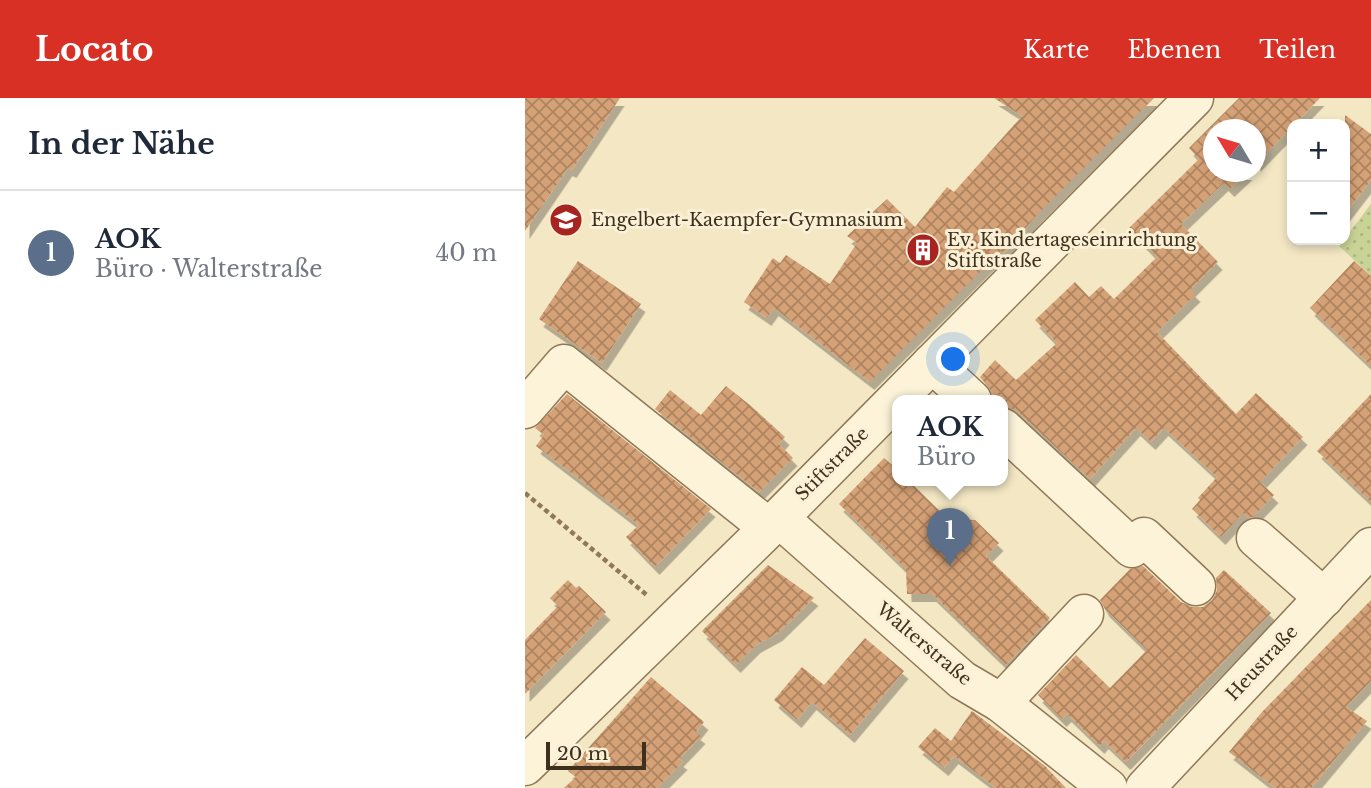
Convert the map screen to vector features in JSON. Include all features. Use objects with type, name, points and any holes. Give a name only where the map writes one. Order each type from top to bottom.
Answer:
[{"type":"street","name":"Stiftstraße","points":[[900,395],[1194,98]]},
{"type":"street","points":[[932,363],[967,395]]},
{"type":"street","name":"Walterstraße","points":[[525,409],[563,364],[774,523],[962,680],[1001,703],[1108,788]]},
{"type":"street","name":"Stiftstraße","points":[[529,755],[774,523],[892,404]]},
{"type":"street","points":[[1008,433],[1132,548],[1144,537],[1196,586]]},
{"type":"street","points":[[1256,538],[1324,598]]},
{"type":"street","name":"Heustraße","points":[[1154,785],[1371,547]]},
{"type":"street","points":[[1001,703],[1084,614]]},
{"type":"path","points":[[525,494],[675,618]]},
{"type":"green space","points":[[1371,204],[1371,276],[1339,246],[1350,245],[1350,232]]},
{"type":"building","points":[[525,98],[620,98],[572,170],[568,168],[525,231]]},
{"type":"building","points":[[994,98],[1154,98],[1038,214],[1004,253],[1001,251],[870,382],[774,308],[767,318],[744,302],[773,258],[780,263],[786,255],[830,284],[857,243],[847,236],[887,199],[915,227],[947,187],[954,192],[1022,116]]},
{"type":"building","points":[[1239,98],[1320,98],[1300,119],[1287,119],[1287,132],[1266,154],[1266,119],[1218,119]]},
{"type":"building","points":[[1345,115],[1371,134],[1371,180],[1350,207],[1350,119],[1345,119]]},
{"type":"building","points":[[1203,134],[1203,182],[1237,182],[1230,189],[1224,183],[1181,224],[1218,262],[1191,289],[1196,294],[1157,332],[1236,414],[1256,393],[1303,437],[1260,482],[1274,495],[1253,517],[1248,518],[1243,513],[1221,537],[1192,509],[1217,477],[1164,428],[1151,442],[1136,428],[1090,479],[1018,412],[1008,407],[1008,395],[993,395],[980,377],[995,360],[1016,380],[1057,343],[1035,320],[1075,282],[1089,297],[1101,286],[1114,299],[1157,257],[1129,228],[1199,159],[1189,148]]},
{"type":"building","points":[[578,261],[641,304],[602,363],[539,319]]},
{"type":"building","points":[[1354,261],[1371,276],[1371,366],[1310,308]]},
{"type":"building","points":[[726,386],[785,437],[779,444],[793,458],[759,492],[655,409],[670,390],[701,415]]},
{"type":"building","points":[[567,394],[711,509],[655,567],[626,537],[639,525],[536,446],[544,435],[535,428]]},
{"type":"building","points":[[1371,394],[1371,502],[1317,451]]},
{"type":"building","points":[[884,458],[892,465],[892,486],[914,486],[948,519],[975,520],[999,543],[986,556],[1050,618],[1006,665],[932,594],[907,594],[906,569],[839,504]]},
{"type":"building","points":[[768,565],[814,598],[778,633],[756,645],[736,665],[702,631]]},
{"type":"building","points":[[1143,566],[1181,602],[1192,607],[1203,607],[1212,600],[1217,590],[1216,578],[1224,570],[1271,613],[1126,762],[1104,741],[1100,746],[1067,714],[1062,719],[1038,695],[1076,655],[1110,688],[1147,650],[1105,609],[1100,600],[1130,569]]},
{"type":"building","points":[[568,580],[576,588],[579,586],[606,612],[525,694],[525,640],[558,606],[550,598]]},
{"type":"building","points":[[1371,600],[1371,681],[1346,707],[1367,721],[1311,788],[1275,788],[1229,752],[1262,712]]},
{"type":"building","points":[[865,638],[904,671],[850,735],[812,702],[797,720],[774,700],[802,667],[824,685]]},
{"type":"building","points":[[651,677],[704,722],[696,732],[701,736],[679,759],[683,762],[657,788],[564,788],[576,777],[568,771]]},
{"type":"building","points":[[972,711],[1045,766],[1066,788],[996,788],[954,756],[944,768],[918,747],[935,728],[951,741]]},
{"type":"place","name":"Engelbert-Kaempfer-Gymnasium","points":[[566,220]]},
{"type":"place","name":"Ev. Kindertageseinrichtung Stiftstraße","points":[[923,250]]},
{"type":"place","name":"AOK","points":[[950,566]]}]
